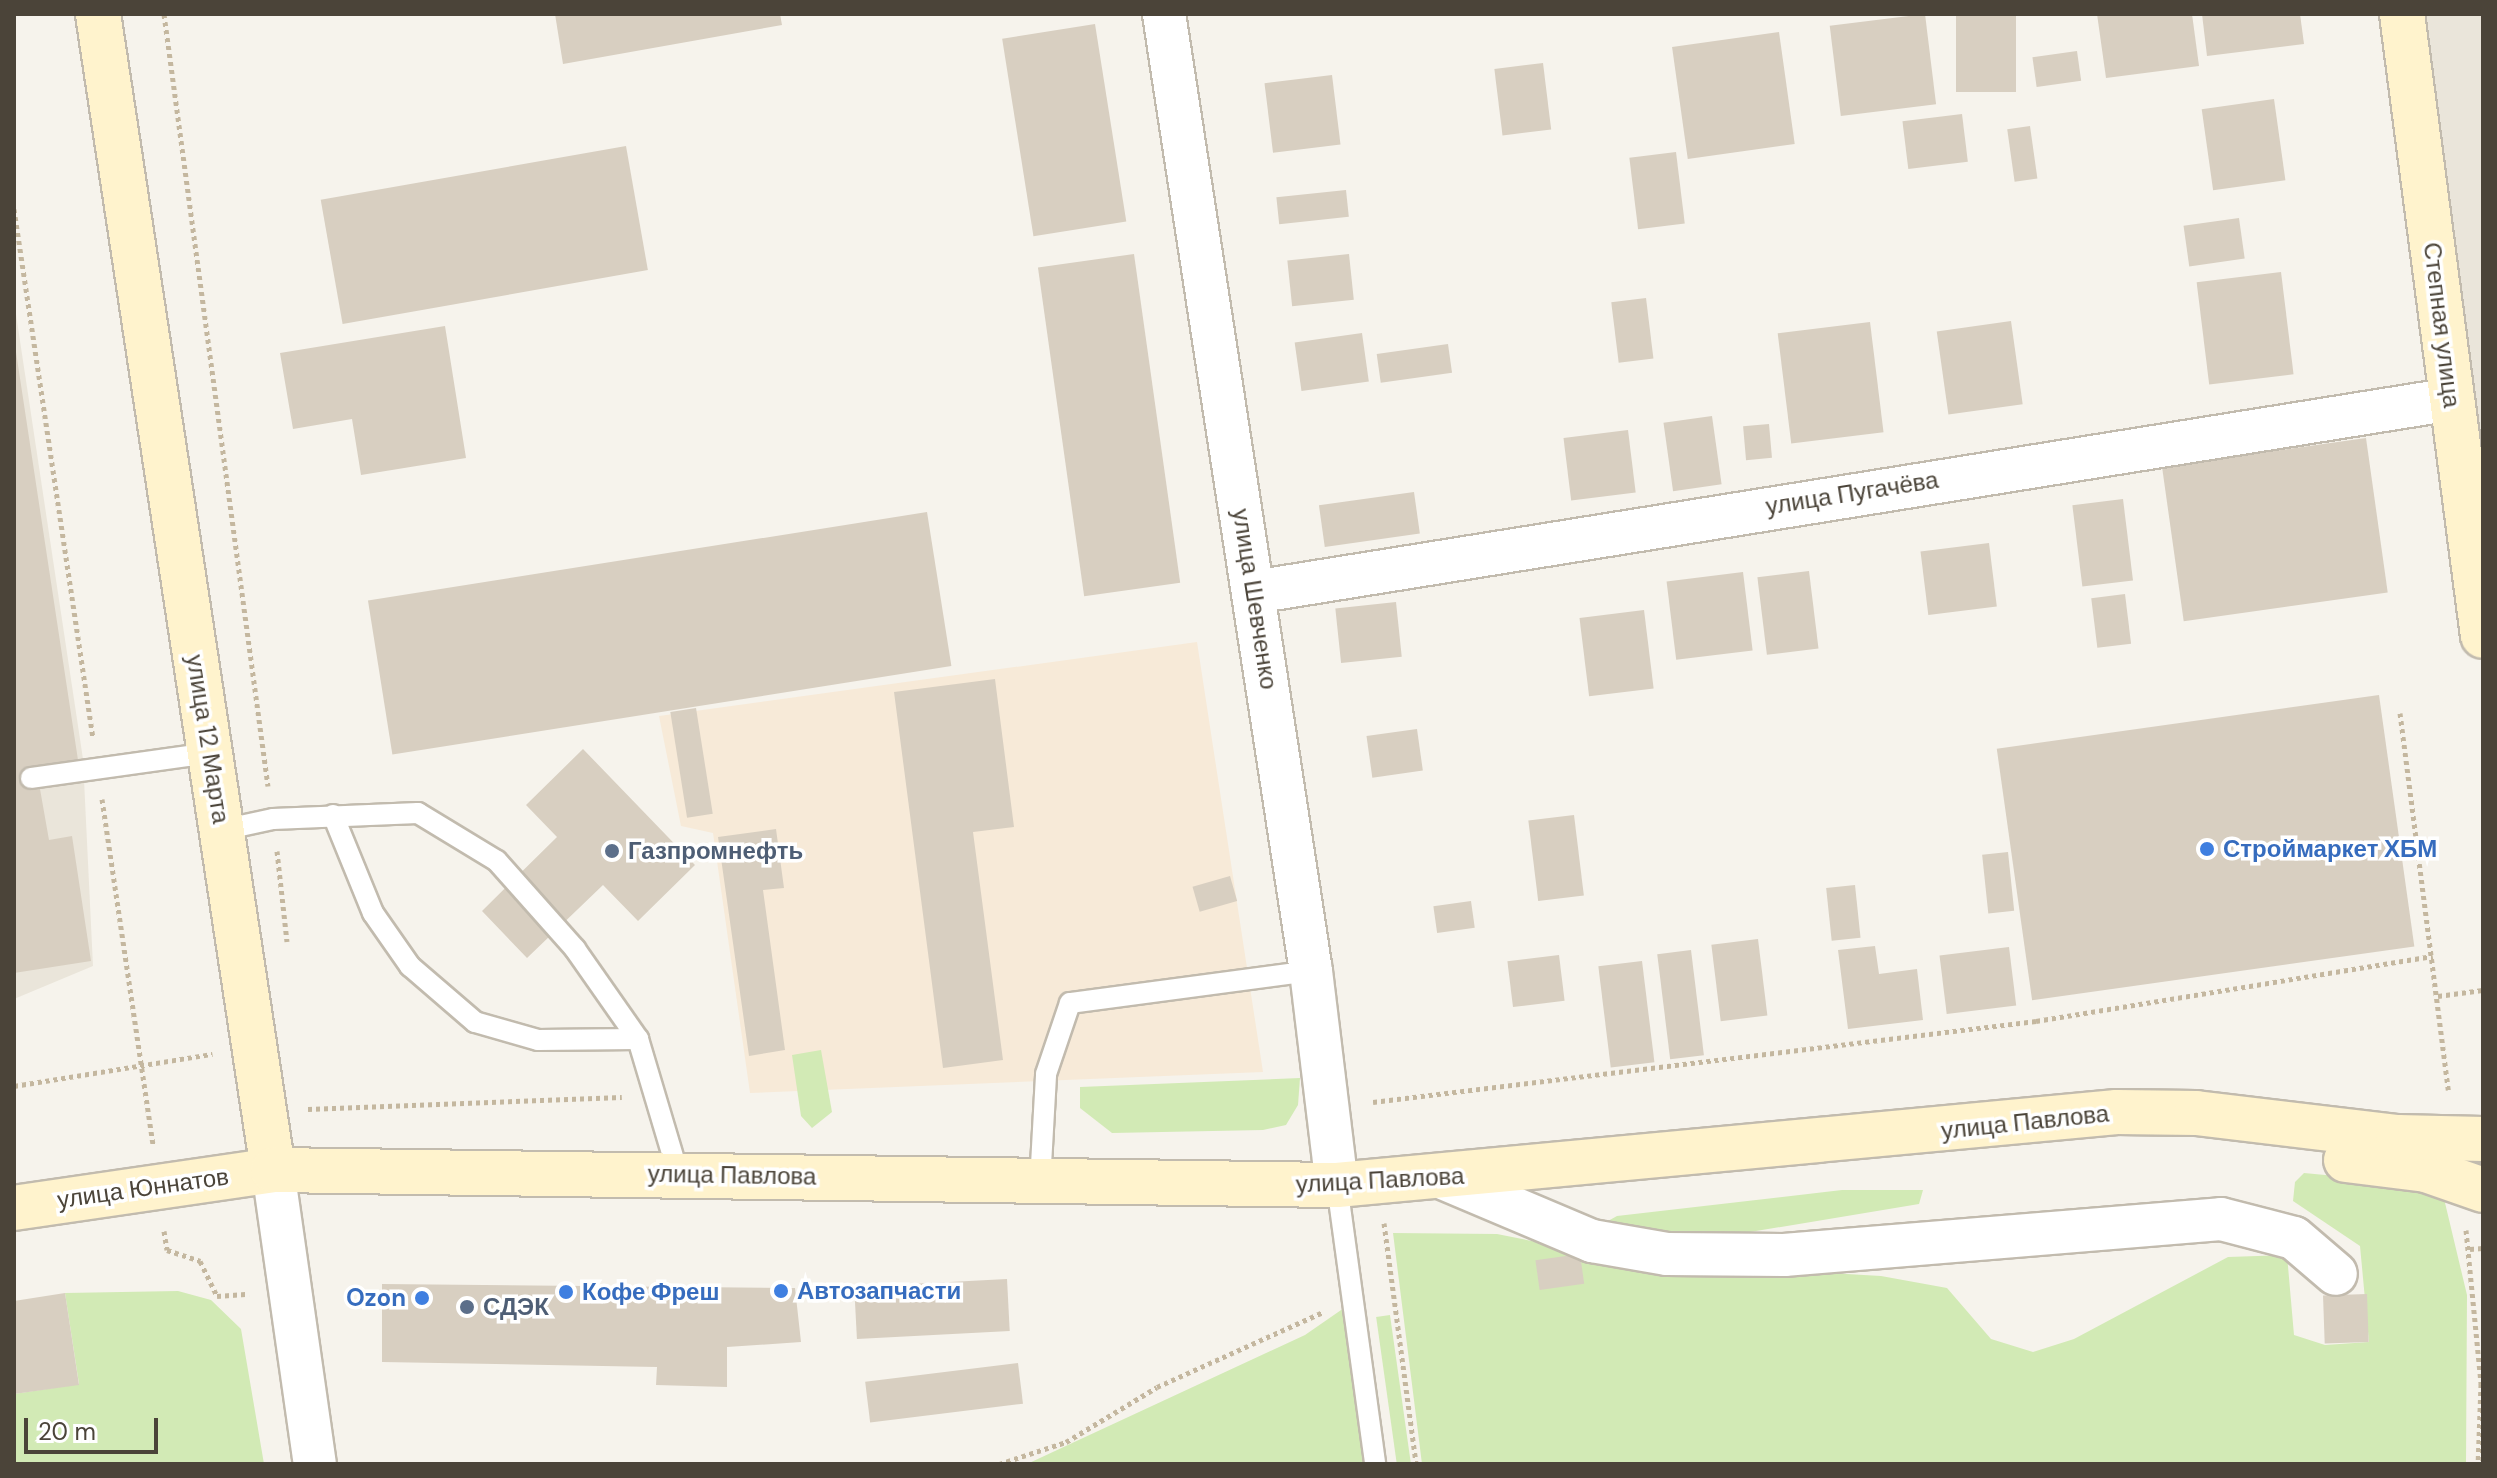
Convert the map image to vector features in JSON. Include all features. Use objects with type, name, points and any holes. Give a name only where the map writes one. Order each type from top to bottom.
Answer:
[{"type":"main road","name":"улица 12 Марта","points":[[98,14],[273,1170]]},
{"type":"main road","name":"Степная улица","points":[[2402,14],[2483,636]]},
{"type":"main road","name":"улица Павлова","points":[[273,1170],[678,1173],[1040,1183],[1337,1185],[1445,1179],[2046,1120],[2196,1113],[2398,1137],[2483,1139]]},
{"type":"main road","points":[[2046,1120],[2426,1170],[2474,1207]]},
{"type":"main road","name":"улица Юннатов","points":[[14,1208],[273,1170]]},
{"type":"street","name":"улица Шевченко","points":[[1164,14],[1311,971],[1337,1185]]},
{"type":"street","name":"улица Пугачёва","points":[[1254,592],[2452,399]]},
{"type":"street","name":"улица 12 Марта","points":[[273,1170],[315,1464]]},
{"type":"street","points":[[1445,1179],[1592,1241],[1667,1254],[1784,1255],[2221,1219],[2294,1238],[2336,1274]]},
{"type":"lane","points":[[31,778],[209,753]]},
{"type":"lane","points":[[222,830],[333,815],[418,813],[497,861],[575,949],[638,1039],[678,1173]]},
{"type":"lane","points":[[333,815],[373,913],[410,966],[475,1022],[538,1040],[638,1039]]},
{"type":"lane","points":[[1040,1183],[1046,1074],[1070,1003],[1311,971]]},
{"type":"lane","points":[[1337,1185],[1350,1300],[1375,1464]]},
{"type":"path","points":[[2400,713],[2448,1090]]},
{"type":"path","points":[[2438,996],[2483,990]]},
{"type":"path","points":[[301,1095],[302,1109],[655,1096]]},
{"type":"path","points":[[2474,1207],[2470,1249],[2481,1384],[2478,1464]]},
{"type":"path","points":[[2470,1249],[2483,1248]]},
{"type":"path","points":[[999,1464],[1066,1442],[1157,1387],[1350,1300]]},
{"type":"shaded area","points":[[2402,14],[2483,14],[2483,636]]},
{"type":"shaded area","points":[[14,301],[83,759],[93,966],[14,999]]},
{"type":"shaded area","points":[[1197,642],[1263,1072],[750,1093],[713,833],[681,826],[659,716]]},
{"type":"green space","points":[[821,1050],[832,1112],[812,1128],[801,1116],[792,1055]]},
{"type":"green space","points":[[1300,1078],[1298,1105],[1286,1125],[1263,1130],[1112,1133],[1080,1108],[1080,1087]]},
{"type":"green space","points":[[2304,1173],[2441,1186],[2467,1295],[2466,1464],[1422,1464],[1393,1233],[1497,1234],[1636,1262],[1881,1276],[1947,1288],[1991,1339],[2033,1352],[2074,1339],[2228,1257],[2287,1255],[2294,1335],[2325,1345],[2369,1342],[2360,1246],[2293,1201],[2295,1182]]},
{"type":"green space","points":[[1842,1190],[1923,1190],[1919,1204],[1720,1237],[1650,1240],[1599,1226],[1617,1216]]},
{"type":"green space","points":[[178,1291],[211,1300],[241,1329],[264,1464],[14,1464],[14,1394],[79,1384],[65,1293]]},
{"type":"green space","points":[[1344,1308],[1365,1464],[1027,1464],[1305,1335]]},
{"type":"green space","points":[[1390,1315],[1411,1464],[1397,1464],[1376,1317]]},
{"type":"building","points":[[555,14],[780,14],[782,25],[563,64]]},
{"type":"building","points":[[1925,14],[1936,104],[1841,116],[1830,26]]},
{"type":"building","points":[[1956,14],[2016,14],[2016,92],[1956,92]]},
{"type":"building","points":[[2097,14],[2192,14],[2199,66],[2106,78]]},
{"type":"building","points":[[2202,14],[2300,14],[2304,44],[2207,56]]},
{"type":"building","points":[[1095,24],[1126,222],[1033,236],[1002,39]]},
{"type":"building","points":[[1779,32],[1795,144],[1688,159],[1672,47]]},
{"type":"building","points":[[2077,51],[2081,81],[2037,87],[2032,57]]},
{"type":"building","points":[[1543,63],[1551,130],[1503,135],[1494,69]]},
{"type":"building","points":[[1332,75],[1341,144],[1273,153],[1265,83]]},
{"type":"building","points":[[2274,99],[2285,180],[2213,190],[2202,109]]},
{"type":"building","points":[[1962,114],[1968,162],[1908,169],[1902,121]]},
{"type":"building","points":[[2030,126],[2037,178],[2015,182],[2007,129]]},
{"type":"building","points":[[626,146],[648,270],[343,324],[321,200]]},
{"type":"building","points":[[1676,152],[1685,223],[1638,229],[1629,158]]},
{"type":"building","points":[[1346,190],[1349,217],[1279,224],[1276,197]]},
{"type":"building","points":[[2239,218],[2245,259],[2189,266],[2184,226]]},
{"type":"building","points":[[1134,254],[1180,583],[1084,596],[1038,267]]},
{"type":"building","points":[[1349,254],[1354,300],[1292,306],[1287,260]]},
{"type":"building","points":[[2281,272],[2294,374],[2209,385],[2197,282]]},
{"type":"building","points":[[1646,298],[1653,359],[1619,363],[1611,302]]},
{"type":"building","points":[[2011,321],[2023,404],[1948,415],[1937,331]]},
{"type":"building","points":[[1870,322],[1884,432],[1791,444],[1778,333]]},
{"type":"building","points":[[445,326],[466,458],[361,475],[352,419],[293,429],[280,353]]},
{"type":"building","points":[[1362,333],[1369,382],[1301,391],[1295,342]]},
{"type":"building","points":[[1448,344],[1452,373],[1381,383],[1377,354]]},
{"type":"building","points":[[16,352],[78,760],[30,768],[33,790],[40,789],[49,840],[72,836],[91,961],[14,973]]},
{"type":"building","points":[[1712,416],[1722,484],[1673,491],[1663,423]]},
{"type":"building","points":[[1769,424],[1772,458],[1746,460],[1743,426]]},
{"type":"building","points":[[1628,430],[1636,493],[1571,500],[1563,438]]},
{"type":"building","points":[[2366,438],[2388,592],[2184,621],[2162,467]]},
{"type":"building","points":[[1414,492],[1420,534],[1325,547],[1319,505]]},
{"type":"building","points":[[2123,499],[2133,580],[2082,587],[2072,505]]},
{"type":"building","points":[[927,512],[951,666],[392,755],[368,601]]},
{"type":"building","points":[[1989,543],[1997,607],[1928,615],[1921,551]]},
{"type":"building","points":[[1809,571],[1819,648],[1767,655],[1757,577]]},
{"type":"building","points":[[1743,572],[1753,650],[1676,660],[1667,581]]},
{"type":"building","points":[[2125,594],[2131,644],[2097,648],[2091,598]]},
{"type":"building","points":[[1396,602],[1402,657],[1341,663],[1335,608]]},
{"type":"building","points":[[1644,610],[1654,688],[1589,696],[1579,618]]},
{"type":"building","points":[[995,679],[1014,827],[973,832],[1003,1060],[943,1068],[894,692]]},
{"type":"building","name":"Строймаркет ХБМ","points":[[2379,695],[2414,947],[2032,1000],[1997,749]]},
{"type":"building","points":[[696,708],[713,814],[687,818],[670,712]]},
{"type":"building","points":[[1417,729],[1423,771],[1372,778],[1366,736]]},
{"type":"building","name":"Газпромнефть","points":[[583,749],[695,865],[638,921],[603,885],[527,958],[482,911],[557,837],[526,805]]},
{"type":"building","points":[[1574,815],[1584,895],[1538,901],[1528,821]]},
{"type":"building","points":[[776,829],[784,888],[763,890],[785,1050],[749,1056],[718,837]]},
{"type":"building","points":[[2008,852],[2014,911],[1988,913],[1982,855]]},
{"type":"building","points":[[1230,876],[1237,901],[1200,912],[1193,887]]},
{"type":"building","points":[[1855,885],[1861,938],[1832,941],[1826,888]]},
{"type":"building","points":[[1471,901],[1475,928],[1437,933],[1433,906]]},
{"type":"building","points":[[1758,939],[1767,1015],[1721,1021],[1711,945]]},
{"type":"building","points":[[1875,946],[1879,974],[1917,969],[1923,1020],[1848,1029],[1838,950]]},
{"type":"building","points":[[2009,947],[2016,1006],[1947,1014],[1940,956]]},
{"type":"building","points":[[1691,950],[1704,1055],[1670,1059],[1657,954]]},
{"type":"building","points":[[1559,955],[1565,1001],[1513,1007],[1507,961]]},
{"type":"building","points":[[1642,961],[1654,1062],[1611,1068],[1598,966]]},
{"type":"building","points":[[1580,1254],[1584,1284],[1540,1290],[1535,1260]]},
{"type":"building","points":[[1007,1279],[1010,1331],[857,1339],[854,1287]]},
{"type":"building","points":[[382,1284],[795,1288],[801,1342],[727,1347],[727,1387],[656,1385],[657,1367],[382,1362]]},
{"type":"building","points":[[65,1293],[79,1385],[14,1394],[14,1301]]},
{"type":"building","points":[[2367,1294],[2369,1342],[2325,1344],[2323,1296]]},
{"type":"building","points":[[1018,1363],[1023,1404],[870,1422],[865,1382]]},
{"type":"place","name":"Строймаркет ХБМ","points":[[2207,849]]},
{"type":"place","name":"Газпромнефть","points":[[612,851]]},
{"type":"place","name":"Автозапчасти","points":[[781,1291]]},
{"type":"place","name":"Кофе Фреш","points":[[566,1292]]},
{"type":"place","name":"Ozon","points":[[422,1298]]},
{"type":"place","name":"СДЭК","points":[[467,1307]]}]
